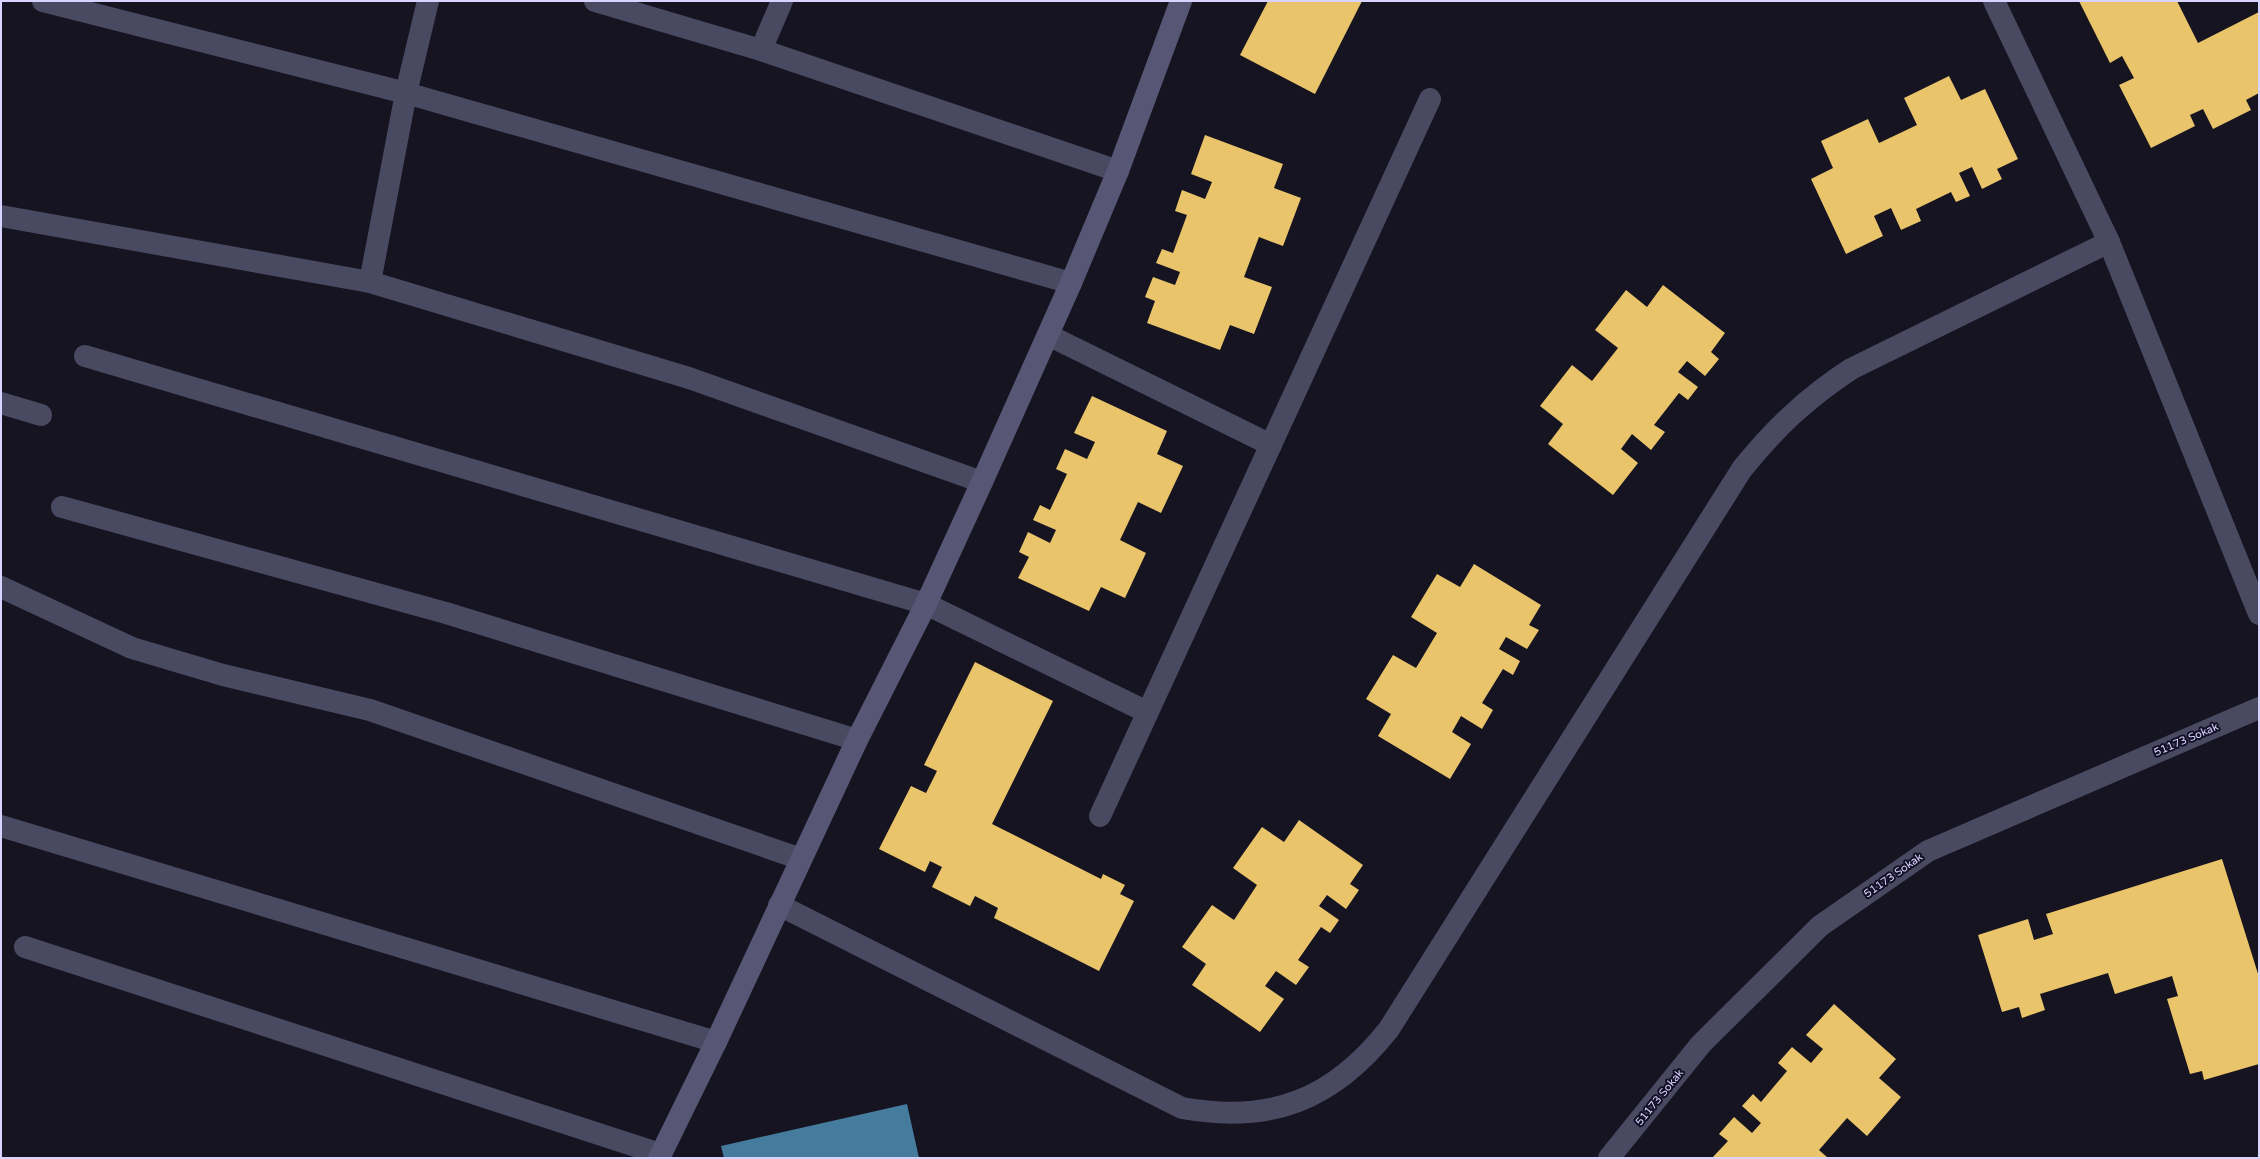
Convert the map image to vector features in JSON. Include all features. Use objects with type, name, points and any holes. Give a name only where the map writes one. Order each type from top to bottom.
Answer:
[{"type":"main road","points":[[660,1156],[716,1042],[857,740],[926,604],[982,482],[1071,283],[1118,170],[1181,1]]},
{"type":"street","points":[[43,1],[406,93],[1071,283]]},
{"type":"street","points":[[370,282],[406,93],[428,1]]},
{"type":"street","points":[[595,1],[761,50],[1118,170]]},
{"type":"street","points":[[761,50],[782,1]]},
{"type":"street","points":[[1994,1],[2109,242],[2259,614]]},
{"type":"street","points":[[1100,816],[1430,99]]},
{"type":"street","points":[[1,216],[370,282],[689,378],[982,482]]},
{"type":"street","points":[[779,905],[1182,1108],[1209,1113],[1236,1114],[1263,1111],[1289,1105],[1314,1094],[1336,1082],[1355,1067],[1389,1029],[1738,476],[1766,440],[1791,414],[1820,390],[1851,369],[2109,242]]},
{"type":"street","points":[[1048,335],[1271,445]]},
{"type":"street","points":[[85,356],[926,604],[1147,712]]},
{"type":"street","points":[[1,403],[41,415]]},
{"type":"street","points":[[62,507],[446,613],[857,740]]},
{"type":"street","points":[[1,586],[132,648],[223,675],[370,710],[801,859]]},
{"type":"street","name":"51173 Sokak","points":[[1609,1158],[1701,1044],[1820,926],[1928,851],[2259,708]]},
{"type":"street","points":[[1,826],[716,1042]]},
{"type":"street","points":[[25,947],[660,1156]]},
{"type":"building: Konut","points":[[1268,1],[1362,1],[1315,94],[1240,55]]},
{"type":"building: Konut","points":[[2079,1],[2177,1],[2198,43],[2259,12],[2259,93],[2246,100],[2251,110],[2213,129],[2203,109],[2190,115],[2195,126],[2151,148],[2119,85],[2134,78],[2122,56],[2110,63]]},
{"type":"building: Konut","points":[[1949,76],[1961,100],[1985,89],[2018,159],[1997,169],[2002,179],[1982,189],[1972,167],[1959,173],[1970,196],[1956,202],[1951,192],[1916,209],[1921,221],[1901,230],[1891,208],[1874,216],[1883,236],[1846,254],[1811,179],[1833,168],[1821,141],[1868,119],[1879,143],[1917,125],[1904,98]]},
{"type":"building: Konut","points":[[1205,135],[1283,164],[1274,188],[1301,198],[1283,246],[1259,237],[1244,277],[1272,287],[1254,334],[1230,325],[1220,350],[1147,323],[1155,301],[1145,297],[1153,277],[1175,285],[1180,272],[1156,263],[1162,249],[1173,253],[1187,215],[1175,211],[1182,190],[1205,199],[1212,182],[1191,174]]},
{"type":"building: Konut","points":[[1663,285],[1725,333],[1711,352],[1719,359],[1705,376],[1687,361],[1678,372],[1698,387],[1688,400],[1679,393],[1654,425],[1665,432],[1651,450],[1632,434],[1621,449],[1638,463],[1613,495],[1548,444],[1563,424],[1540,406],[1572,365],[1592,381],[1618,348],[1595,330],[1626,290],[1647,307]]},
{"type":"building: Konut","points":[[1092,396],[1167,431],[1157,454],[1183,466],[1161,513],[1138,502],[1120,540],[1146,553],[1125,598],[1101,587],[1089,611],[1018,578],[1029,557],[1019,552],[1028,532],[1050,543],[1056,530],[1033,520],[1040,505],[1050,510],[1067,474],[1056,469],[1065,449],[1087,459],[1095,442],[1074,433]]},
{"type":"building: Konut","points":[[1474,564],[1541,605],[1529,625],[1539,630],[1527,649],[1506,637],[1499,649],[1520,661],[1513,675],[1503,669],[1482,703],[1493,710],[1482,729],[1461,716],[1452,732],[1471,744],[1450,779],[1378,736],[1391,714],[1366,699],[1393,655],[1416,668],[1437,633],[1411,617],[1437,574],[1460,587]]},
{"type":"building: Konut","points":[[975,662],[1053,701],[992,824],[1101,879],[1103,874],[1125,885],[1120,894],[1134,901],[1099,971],[994,918],[998,908],[975,896],[970,906],[932,887],[942,867],[930,861],[925,872],[879,849],[911,786],[926,793],[937,771],[924,765]]},
{"type":"building: Konut","points":[[1299,820],[1363,865],[1350,884],[1359,890],[1346,909],[1327,895],[1319,906],[1339,920],[1330,933],[1321,927],[1298,960],[1309,967],[1296,985],[1276,971],[1265,986],[1284,999],[1260,1032],[1192,985],[1206,964],[1182,947],[1212,905],[1234,920],[1257,885],[1233,868],[1262,827],[1284,842]]},
{"type":"building: Konut","points":[[2222,859],[2259,977],[2259,1064],[2204,1080],[2202,1071],[2190,1074],[2167,999],[2178,996],[2172,976],[2115,994],[2108,973],[2040,994],[2045,1010],[2022,1018],[2019,1007],[2002,1012],[1978,935],[2028,919],[2034,940],[2053,934],[2046,914]]},
{"type":"building: Konut","points":[[1834,1004],[1896,1059],[1879,1078],[1901,1097],[1867,1136],[1847,1118],[1819,1150],[1828,1158],[1712,1158],[1728,1141],[1719,1134],[1734,1117],[1752,1133],[1761,1123],[1742,1106],[1753,1094],[1761,1102],[1787,1071],[1778,1063],[1792,1047],[1811,1063],[1823,1049],[1806,1035]]},
{"type":"building: Kamu","points":[[907,1104],[919,1158],[724,1158],[721,1146]]}]
